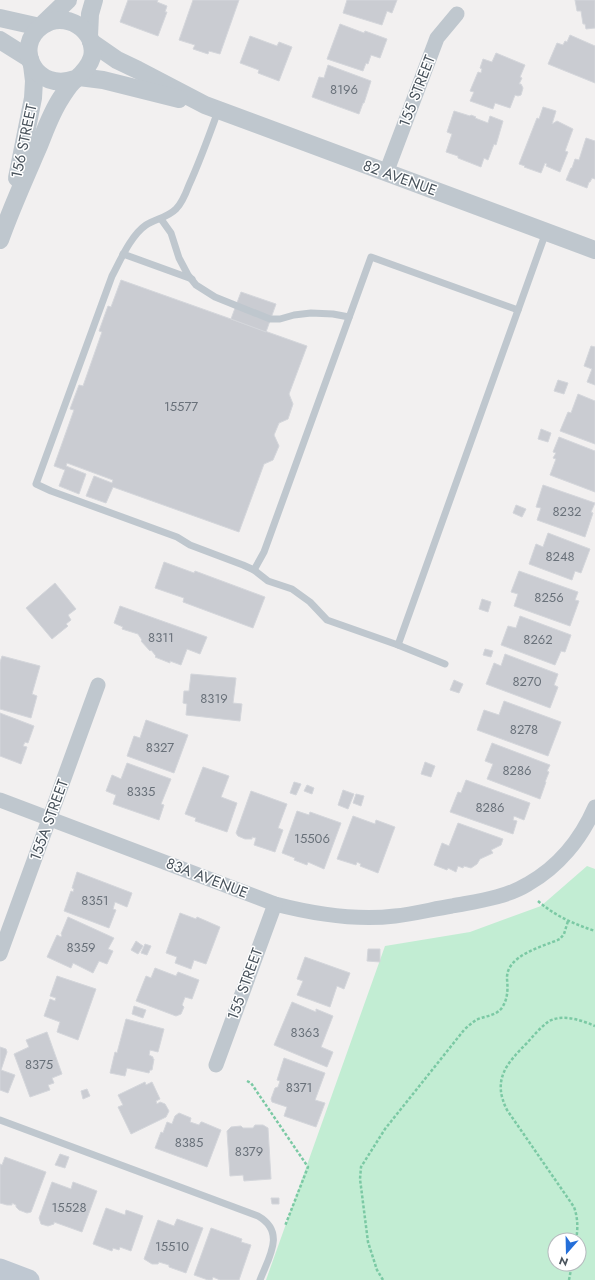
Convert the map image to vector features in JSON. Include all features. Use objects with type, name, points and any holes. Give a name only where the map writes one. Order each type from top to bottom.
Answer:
[{"type":"main road","points":[[0,1269],[29,1280]]},
{"type":"street","points":[[31,62],[30,43],[34,33],[68,0]]},
{"type":"street","points":[[0,40],[31,62],[37,72],[51,81],[67,82],[77,78],[86,70],[92,57],[90,14],[94,0]]},
{"type":"street","name":"155 STREET","points":[[386,173],[437,38],[458,14]]},
{"type":"street","points":[[0,18],[41,26],[55,20],[68,20],[80,26],[90,39]]},
{"type":"street","name":"82 AVENUE","points":[[90,39],[117,60],[212,108]]},
{"type":"street","name":"156 STREET","points":[[9,216],[34,98],[34,81],[31,62]]},
{"type":"street","name":"82 AVENUE","points":[[77,78],[109,81],[212,108],[595,250]]},
{"type":"street","name":"156 STREET","points":[[0,240],[60,98],[77,78]]},
{"type":"street","name":"155A STREET","points":[[0,954],[98,685]]},
{"type":"street","name":"83A AVENUE","points":[[0,800],[275,904],[318,914],[344,917],[395,916],[493,898],[526,885],[539,877],[557,862],[583,831],[595,807]]},
{"type":"street","name":"155 STREET","points":[[216,1065],[275,904]]},
{"type":"lane","points":[[212,108],[195,172],[185,194],[176,209],[161,219],[146,225],[137,234],[123,254],[112,276],[36,484],[51,491],[177,537],[190,546],[243,565],[254,570],[268,580],[292,589],[310,602],[327,620],[446,664]]},
{"type":"lane","points":[[161,219],[171,233],[179,258],[196,285],[215,297],[270,319],[280,319],[311,313],[333,314],[349,317]]},
{"type":"lane","points":[[398,645],[546,232]]},
{"type":"lane","points":[[123,254],[192,279]]},
{"type":"lane","points":[[254,570],[264,552],[371,257],[518,310]]},
{"type":"lane","points":[[0,1120],[244,1210],[264,1219],[269,1224],[273,1233],[274,1242],[260,1280]]},
{"type":"path","points":[[538,901],[546,908],[568,921],[595,931]]},
{"type":"path","points":[[383,1280],[377,1270],[368,1242],[360,1179],[361,1166],[385,1129],[464,1030],[476,1020],[494,1014],[502,1007],[506,997],[508,972],[515,961],[521,956],[560,939],[564,934],[568,921]]},
{"type":"path","points":[[578,1232],[577,1216],[574,1207],[507,1110],[501,1095],[501,1085],[506,1067],[511,1059],[549,1021],[555,1018],[570,1018],[595,1026]]},
{"type":"path","points":[[247,1081],[251,1084],[308,1167],[285,1226]]},
{"type":"green space","points":[[587,866],[595,869],[595,1280],[266,1280],[385,946],[470,932],[541,906]]},
{"type":"building","points":[[128,0],[158,0],[157,2],[167,6],[165,12],[167,12],[158,36],[120,22]]},
{"type":"building","points":[[193,0],[239,0],[220,54],[209,51],[208,54],[193,49],[195,45],[179,40]]},
{"type":"building","points":[[347,0],[397,0],[392,13],[387,11],[382,25],[343,13]]},
{"type":"building","points":[[575,0],[595,0],[595,28],[586,29],[585,24],[583,24],[581,11],[577,11]]},
{"type":"building","points":[[340,24],[364,33],[365,31],[387,39],[380,58],[371,55],[368,64],[366,63],[363,71],[327,59]]},
{"type":"building","points":[[570,35],[595,46],[595,83],[548,64],[557,43],[563,45],[565,41],[567,42]]},
{"type":"building","points":[[250,36],[277,46],[279,42],[292,47],[279,81],[258,73],[259,70],[240,63]]},
{"type":"building","points":[[496,53],[525,65],[519,84],[521,84],[523,88],[521,95],[515,95],[510,108],[495,103],[493,109],[470,101],[474,92],[470,91],[478,72],[481,73],[482,69],[480,68],[483,59],[492,62]]},
{"type":"building","points":[[328,65],[371,81],[359,114],[312,97],[319,77],[324,78]]},
{"type":"building","points":[[543,107],[556,111],[552,124],[557,121],[573,129],[565,151],[568,152],[560,172],[546,166],[547,164],[545,163],[541,173],[519,164],[537,118],[539,119]]},
{"type":"building","points":[[454,111],[470,116],[471,115],[488,123],[490,116],[503,121],[496,145],[494,144],[488,160],[484,158],[481,167],[446,152],[452,134],[447,132]]},
{"type":"building","points":[[586,138],[595,141],[595,179],[592,178],[587,188],[566,180],[575,159],[579,160]]},
{"type":"building","points":[[121,280],[307,346],[289,394],[293,404],[288,419],[279,423],[274,435],[279,446],[273,460],[264,464],[239,532],[113,487],[106,503],[86,496],[94,476],[112,483],[113,480],[67,463],[66,466],[86,474],[79,494],[59,486],[65,470],[54,466],[74,410],[70,409],[79,385],[83,386],[102,332],[99,331],[108,306],[111,307]]},
{"type":"building","points":[[241,292],[276,304],[266,332],[231,319]]},
{"type":"building","points":[[591,346],[595,347],[595,385],[587,382],[592,369],[584,366]]},
{"type":"building","points":[[558,380],[568,383],[564,394],[554,391]]},
{"type":"building","points":[[578,394],[595,401],[595,444],[560,431],[568,412],[571,413]]},
{"type":"building","points":[[541,429],[551,433],[548,442],[538,439]]},
{"type":"building","points":[[559,437],[595,451],[595,492],[550,475],[556,459],[553,458],[556,453],[553,452]]},
{"type":"building","points":[[543,485],[595,503],[591,512],[593,513],[585,537],[537,520],[541,508],[536,507]]},
{"type":"building","points":[[516,505],[526,509],[522,517],[513,513]]},
{"type":"building","points":[[548,533],[590,549],[581,573],[575,571],[572,580],[529,564],[536,544],[543,547]]},
{"type":"building","points":[[164,562],[194,573],[195,571],[265,597],[253,628],[183,602],[184,598],[155,588]]},
{"type":"building","points":[[519,571],[578,592],[575,600],[579,601],[570,626],[514,606],[518,594],[511,592]]},
{"type":"building","points":[[55,583],[76,609],[68,615],[71,620],[66,624],[68,626],[52,639],[26,608]]},
{"type":"building","points":[[482,599],[491,602],[488,612],[479,609]]},
{"type":"building","points":[[120,606],[207,637],[200,654],[187,649],[181,665],[170,661],[170,663],[155,657],[156,656],[151,650],[150,651],[141,641],[142,640],[138,634],[122,629],[123,627],[114,623]]},
{"type":"building","points":[[520,616],[571,635],[565,652],[561,651],[555,665],[501,645],[508,626],[516,628]]},
{"type":"building","points":[[485,649],[493,651],[491,657],[483,655]]},
{"type":"building","points":[[505,654],[558,674],[554,685],[558,687],[550,708],[486,684],[494,663],[501,666]]},
{"type":"building","points":[[2,656],[40,666],[32,694],[37,696],[31,718],[0,709],[0,662]]},
{"type":"building","points":[[191,674],[236,678],[233,703],[242,704],[240,721],[186,715],[187,704],[183,703],[184,691],[189,691]]},
{"type":"building","points":[[454,680],[463,684],[459,693],[450,690]]},
{"type":"building","points":[[504,701],[561,722],[548,756],[477,730],[484,710],[499,715]]},
{"type":"building","points":[[0,713],[34,726],[28,743],[25,742],[23,746],[27,747],[21,764],[0,756]]},
{"type":"building","points":[[146,720],[188,735],[174,773],[127,756],[134,736],[140,738]]},
{"type":"building","points":[[492,743],[550,765],[540,799],[487,779],[493,764],[485,761]]},
{"type":"building","points":[[425,762],[435,766],[431,777],[421,774]]},
{"type":"building","points":[[127,763],[171,779],[161,804],[164,805],[159,820],[113,804],[116,795],[106,791],[112,775],[121,779]]},
{"type":"building","points":[[203,767],[229,776],[221,797],[237,803],[227,832],[195,821],[196,818],[185,814]]},
{"type":"building","points":[[466,780],[530,803],[524,820],[514,816],[513,820],[517,821],[513,834],[450,812],[458,792],[461,793]]},
{"type":"building","points":[[294,782],[301,784],[296,795],[290,793]]},
{"type":"building","points":[[307,785],[314,788],[312,794],[304,791]]},
{"type":"building","points":[[343,790],[354,794],[348,809],[338,805]]},
{"type":"building","points":[[251,791],[287,804],[278,828],[283,830],[275,852],[254,845],[256,838],[252,837],[252,839],[245,839],[238,836],[236,833]]},
{"type":"building","points":[[356,794],[364,796],[361,806],[353,803]]},
{"type":"building","points":[[297,811],[309,815],[310,812],[341,823],[324,869],[308,862],[307,865],[282,853]]},
{"type":"building","points":[[353,816],[375,824],[376,820],[395,827],[378,873],[360,866],[361,864],[357,862],[356,865],[337,859]]},
{"type":"building","points":[[458,823],[503,839],[501,845],[491,850],[493,853],[480,859],[477,864],[471,868],[464,866],[463,868],[458,866],[456,872],[448,868],[447,870],[434,865],[442,843],[449,846]]},
{"type":"building","points":[[77,872],[132,893],[127,907],[115,902],[113,909],[116,910],[109,928],[64,911],[71,891],[73,892],[74,889],[72,888]]},
{"type":"building","points":[[180,913],[196,919],[197,917],[220,927],[206,964],[194,960],[191,969],[175,963],[177,957],[166,953]]},
{"type":"building","points":[[68,917],[114,938],[108,949],[113,951],[107,964],[99,961],[93,973],[73,963],[71,968],[47,957],[57,935],[61,937]]},
{"type":"building","points":[[136,941],[143,946],[138,954],[131,950]]},
{"type":"building","points":[[145,944],[151,946],[147,955],[141,953]]},
{"type":"building","points":[[368,949],[380,949],[380,962],[367,961]]},
{"type":"building","points":[[305,957],[350,973],[344,989],[337,986],[330,1007],[297,995],[303,981],[297,979]]},
{"type":"building","points":[[155,968],[176,976],[178,972],[199,980],[192,999],[185,997],[182,1005],[184,1007],[181,1014],[176,1016],[136,1001],[146,976],[151,978]]},
{"type":"building","points":[[57,976],[96,989],[78,1040],[57,1032],[60,1022],[44,1016],[50,999],[55,1001],[56,998],[50,996]]},
{"type":"building","points":[[292,1002],[316,1012],[316,1009],[333,1016],[321,1047],[333,1052],[327,1067],[274,1045]]},
{"type":"building","points":[[134,1006],[146,1010],[143,1018],[132,1014]]},
{"type":"building","points":[[126,1019],[164,1029],[158,1052],[150,1050],[149,1055],[154,1059],[152,1070],[150,1070],[149,1073],[127,1068],[125,1076],[110,1073]]},
{"type":"building","points":[[47,1032],[62,1074],[52,1078],[54,1083],[48,1085],[50,1090],[30,1097],[14,1054],[29,1047],[26,1040]]},
{"type":"building","points":[[0,1047],[6,1049],[7,1052],[1,1070],[15,1075],[8,1093],[0,1090]]},
{"type":"building","points":[[284,1058],[325,1073],[315,1100],[325,1103],[316,1127],[284,1116],[287,1107],[272,1102],[271,1099],[275,1088],[278,1087],[280,1081],[277,1080]]},
{"type":"building","points":[[145,1082],[146,1085],[152,1082],[160,1099],[156,1101],[157,1104],[160,1102],[165,1104],[169,1111],[166,1117],[131,1134],[118,1107],[123,1105],[118,1095]]},
{"type":"building","points":[[87,1089],[90,1096],[83,1099],[81,1091]]},
{"type":"building","points":[[179,1113],[191,1118],[190,1122],[199,1125],[202,1122],[221,1130],[207,1167],[155,1148],[161,1132],[163,1133],[167,1122],[172,1124],[175,1116]]},
{"type":"building","points":[[255,1125],[263,1125],[268,1128],[271,1179],[244,1181],[243,1175],[230,1176],[227,1131],[231,1127],[241,1126],[243,1128],[253,1128]]},
{"type":"building","points":[[60,1154],[69,1157],[65,1168],[55,1165]]},
{"type":"building","points":[[5,1157],[46,1172],[31,1212],[27,1213],[19,1210],[16,1205],[12,1203],[12,1205],[7,1205],[0,1203],[0,1164],[2,1165]]},
{"type":"building","points":[[52,1182],[71,1189],[73,1182],[97,1191],[82,1232],[54,1222],[54,1224],[48,1226],[41,1224],[39,1218]]},
{"type":"building","points":[[271,1198],[279,1198],[279,1204],[272,1204]]},
{"type":"building","points":[[106,1208],[125,1215],[126,1210],[143,1216],[131,1251],[120,1247],[119,1250],[113,1248],[112,1251],[93,1244]]},
{"type":"building","points":[[177,1219],[203,1228],[186,1273],[159,1262],[158,1264],[152,1264],[144,1259],[158,1220],[174,1226]]},
{"type":"building","points":[[211,1228],[242,1239],[241,1242],[251,1245],[239,1280],[220,1280],[213,1277],[212,1280],[208,1280],[194,1275]]}]
